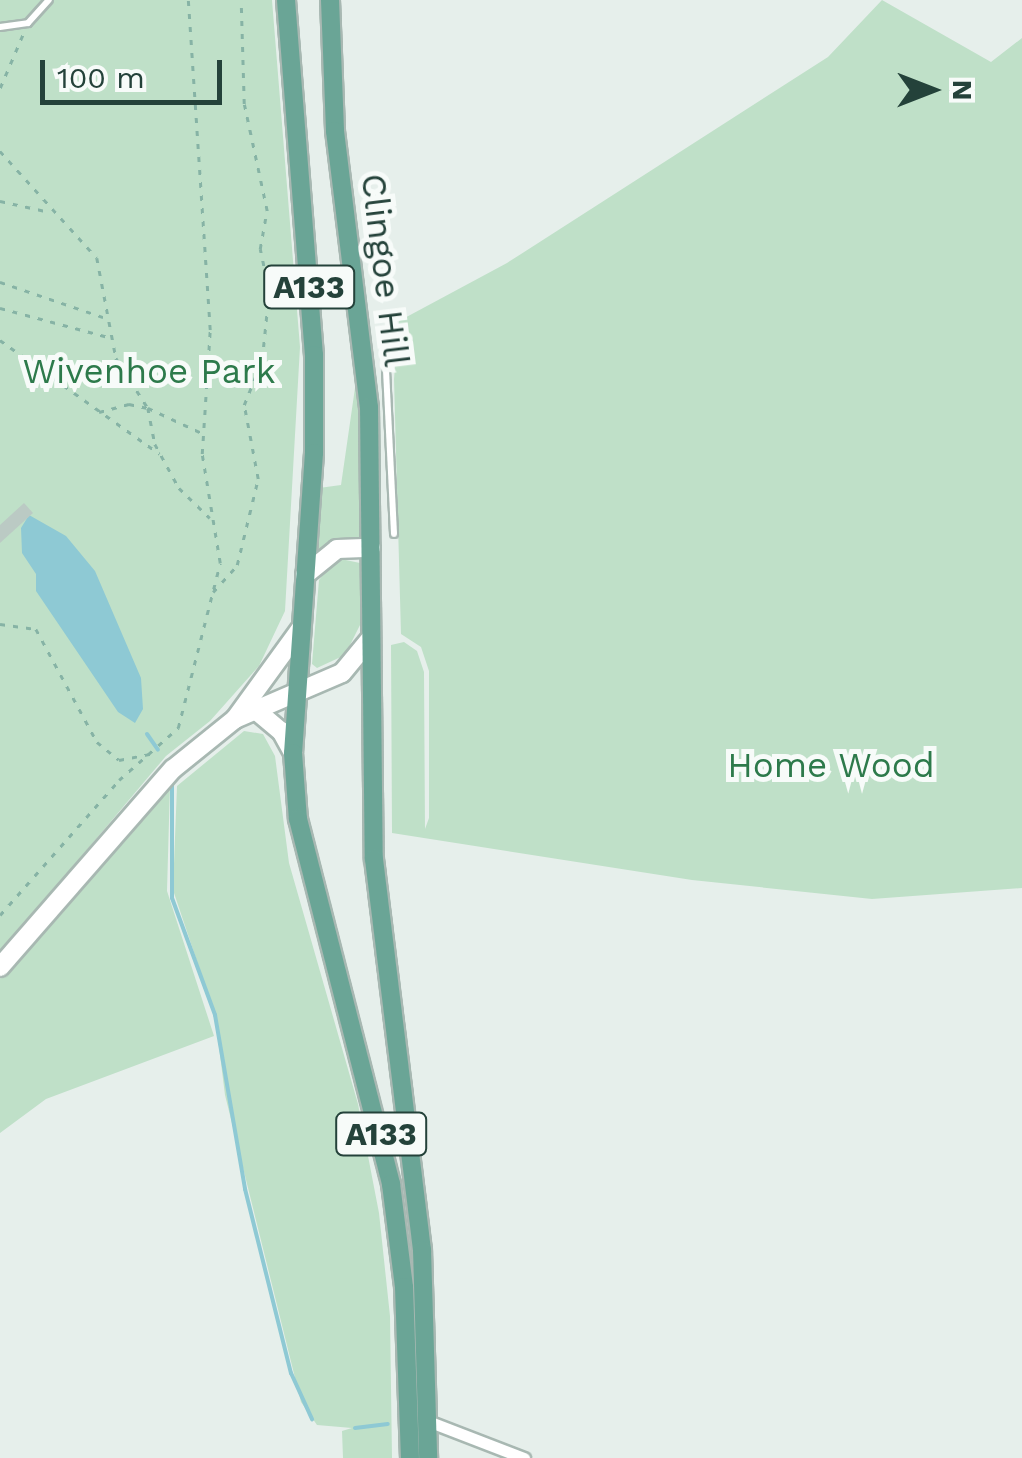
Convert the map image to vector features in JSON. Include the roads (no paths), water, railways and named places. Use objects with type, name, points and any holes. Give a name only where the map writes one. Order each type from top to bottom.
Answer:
[{"type":"main road","name":"A133","points":[[286,0],[314,356],[306,575],[293,753],[305,863],[391,1184],[410,1374],[410,1458]]},
{"type":"main road","name":"Clingoe Hill","points":[[330,0],[335,131],[369,406],[371,548]]},
{"type":"main road","name":"A133","points":[[371,548],[374,860],[415,1182],[428,1458]]},
{"type":"main road","points":[[306,575],[337,550],[371,548]]},
{"type":"main road","points":[[0,967],[172,769],[235,719],[301,628]]},
{"type":"main road","points":[[235,719],[342,673],[371,638]]},
{"type":"main road","points":[[258,712],[281,731],[293,753]]},
{"type":"street","points":[[428,1421],[524,1458]]},
{"type":"lane","points":[[0,27],[28,23],[49,0]]},
{"type":"lane","points":[[386,370],[394,534]]},
{"type":"water","points":[[29,515],[66,536],[95,571],[141,678],[143,709],[135,723],[118,712],[36,591],[36,574],[22,553],[21,528]]},
{"type":"waterway","points":[[147,734],[158,750]]},
{"type":"waterway","points":[[172,777],[172,898],[215,1015],[245,1189],[291,1373],[312,1419]]},
{"type":"waterway","points":[[355,1428],[388,1424]]},
{"type":"park label","name":"Wivenhoe Park","points":[[149,371]]},
{"type":"park label","name":"Home Wood","points":[[831,765]]}]
